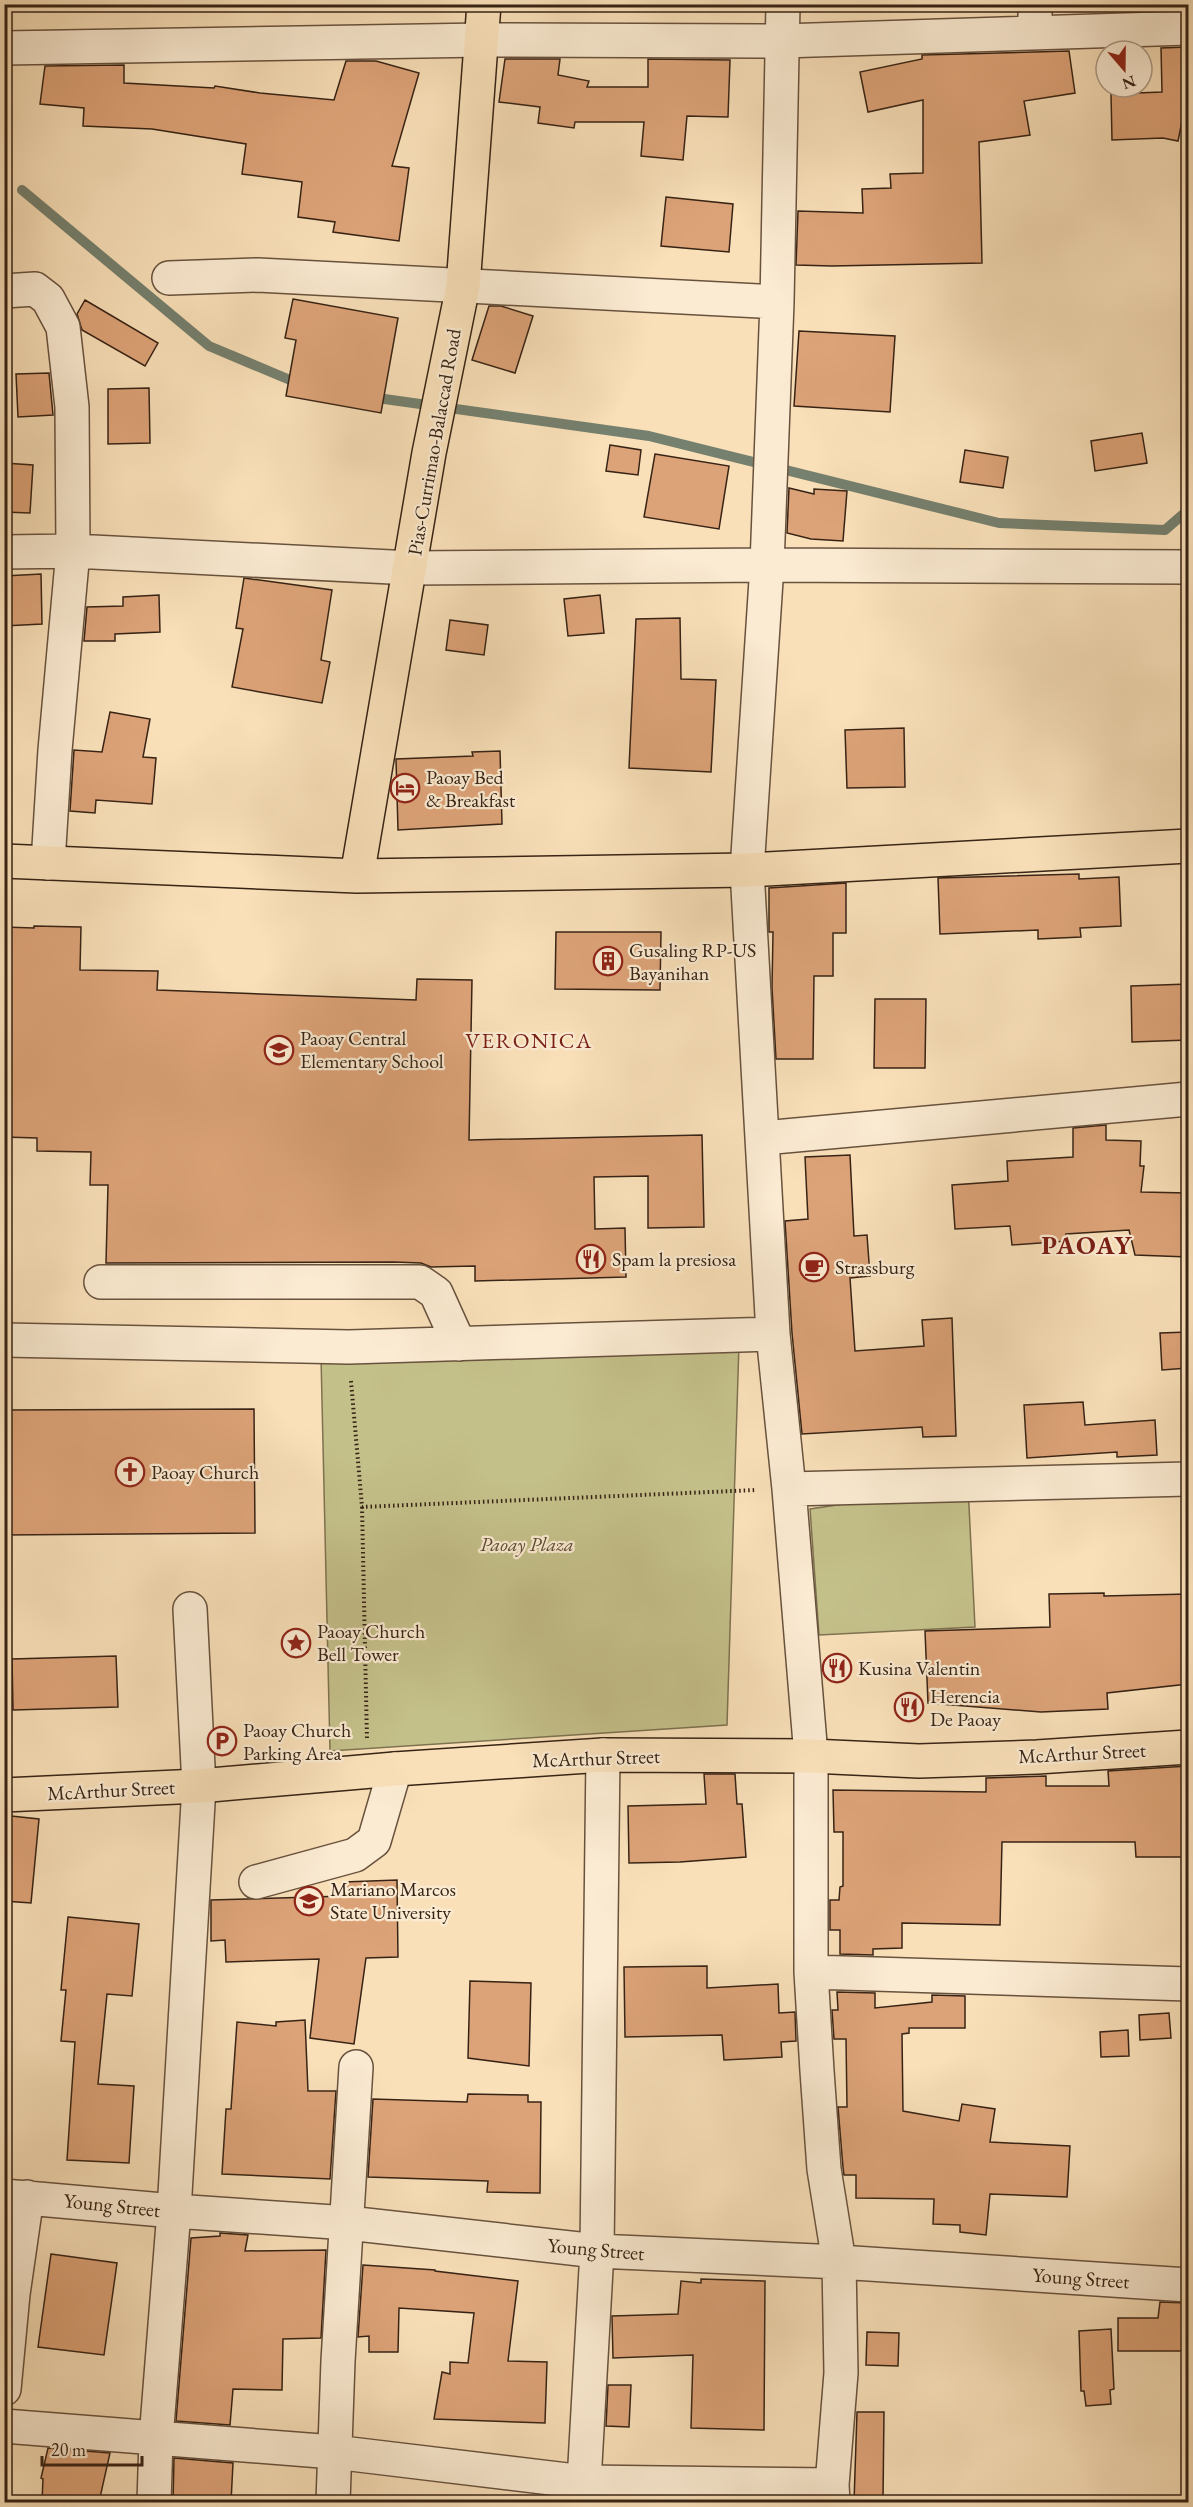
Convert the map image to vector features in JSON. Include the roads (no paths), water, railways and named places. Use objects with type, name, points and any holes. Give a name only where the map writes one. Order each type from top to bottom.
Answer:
[{"type":"main road","name":"Pias-Currimao-Balaccad Road","points":[[357,876],[429,453],[463,286],[484,4]]},
{"type":"main road","points":[[4,861],[357,876],[747,870],[1188,846]]},
{"type":"main road","name":"McArthur Street","points":[[4,1795],[199,1786],[603,1755],[811,1756],[919,1761],[1037,1757],[1188,1747]]},
{"type":"street","points":[[4,2426],[333,2452],[584,2482],[833,2494],[841,2373],[839,2262],[824,2169],[811,1972],[811,1756],[789,1489],[773,1334],[764,1138],[747,870],[768,565],[777,302],[783,4]]},
{"type":"street","points":[[4,48],[483,40],[782,41],[1035,19],[1188,28]]},
{"type":"street","points":[[169,278],[258,276],[777,302]]},
{"type":"street","points":[[4,291],[35,289],[48,299],[63,327],[72,407],[73,552],[55,750],[48,863]]},
{"type":"street","points":[[4,552],[73,552],[411,568],[768,565],[1188,567]]},
{"type":"street","points":[[764,1138],[1188,1100]]},
{"type":"street","points":[[101,1282],[420,1282],[436,1293],[459,1344]]},
{"type":"street","points":[[4,1340],[348,1347],[773,1334]]},
{"type":"street","points":[[789,1489],[1188,1479]]},
{"type":"street","points":[[154,2502],[156,2439],[174,2211],[199,1786],[190,1609]]},
{"type":"street","points":[[584,2482],[597,2251],[603,1755]]},
{"type":"street","points":[[256,1882],[356,1854],[374,1841],[381,1771]]},
{"type":"street","points":[[811,1972],[1188,1984]]},
{"type":"street","points":[[333,2502],[333,2452],[356,2067]]},
{"type":"street","points":[[4,2389],[13,2294],[16,2196]]},
{"type":"street","name":"Young Street","points":[[16,2196],[174,2211],[348,2223],[597,2251],[839,2262],[1188,2285]]},
{"type":"waterway","points":[[22,190],[209,346],[302,385]]},
{"type":"waterway","points":[[370,397],[649,436],[999,523],[1165,530],[1188,510]]},
{"type":"place","name":"Paoay Bed & Breakfast","points":[[405,788]]},
{"type":"place","name":"Gusaling RP-US Bayanihan","points":[[608,961]]},
{"type":"place","name":"Paoay Central Elementary School","points":[[279,1050]]},
{"type":"place","name":"Spam la presiosa","points":[[591,1259]]},
{"type":"place","name":"Strassburg","points":[[814,1267]]},
{"type":"place","name":"Paoay Church","points":[[130,1472]]},
{"type":"place","name":"Paoay Church Bell Tower","points":[[296,1643]]},
{"type":"place","name":"Kusina Valentin","points":[[837,1668]]},
{"type":"place","name":"Herencia De Paoay","points":[[909,1707]]},
{"type":"place","name":"Paoay Church Parking Area","points":[[222,1741]]},
{"type":"place","name":"Mariano Marcos State University","points":[[309,1901]]},
{"type":"district","name":"VERONICA","points":[[529,1040]]},
{"type":"district","name":"PAOAY","points":[[1087,1245]]},
{"type":"park label","name":"Paoay Plaza","points":[[527,1544]]}]
